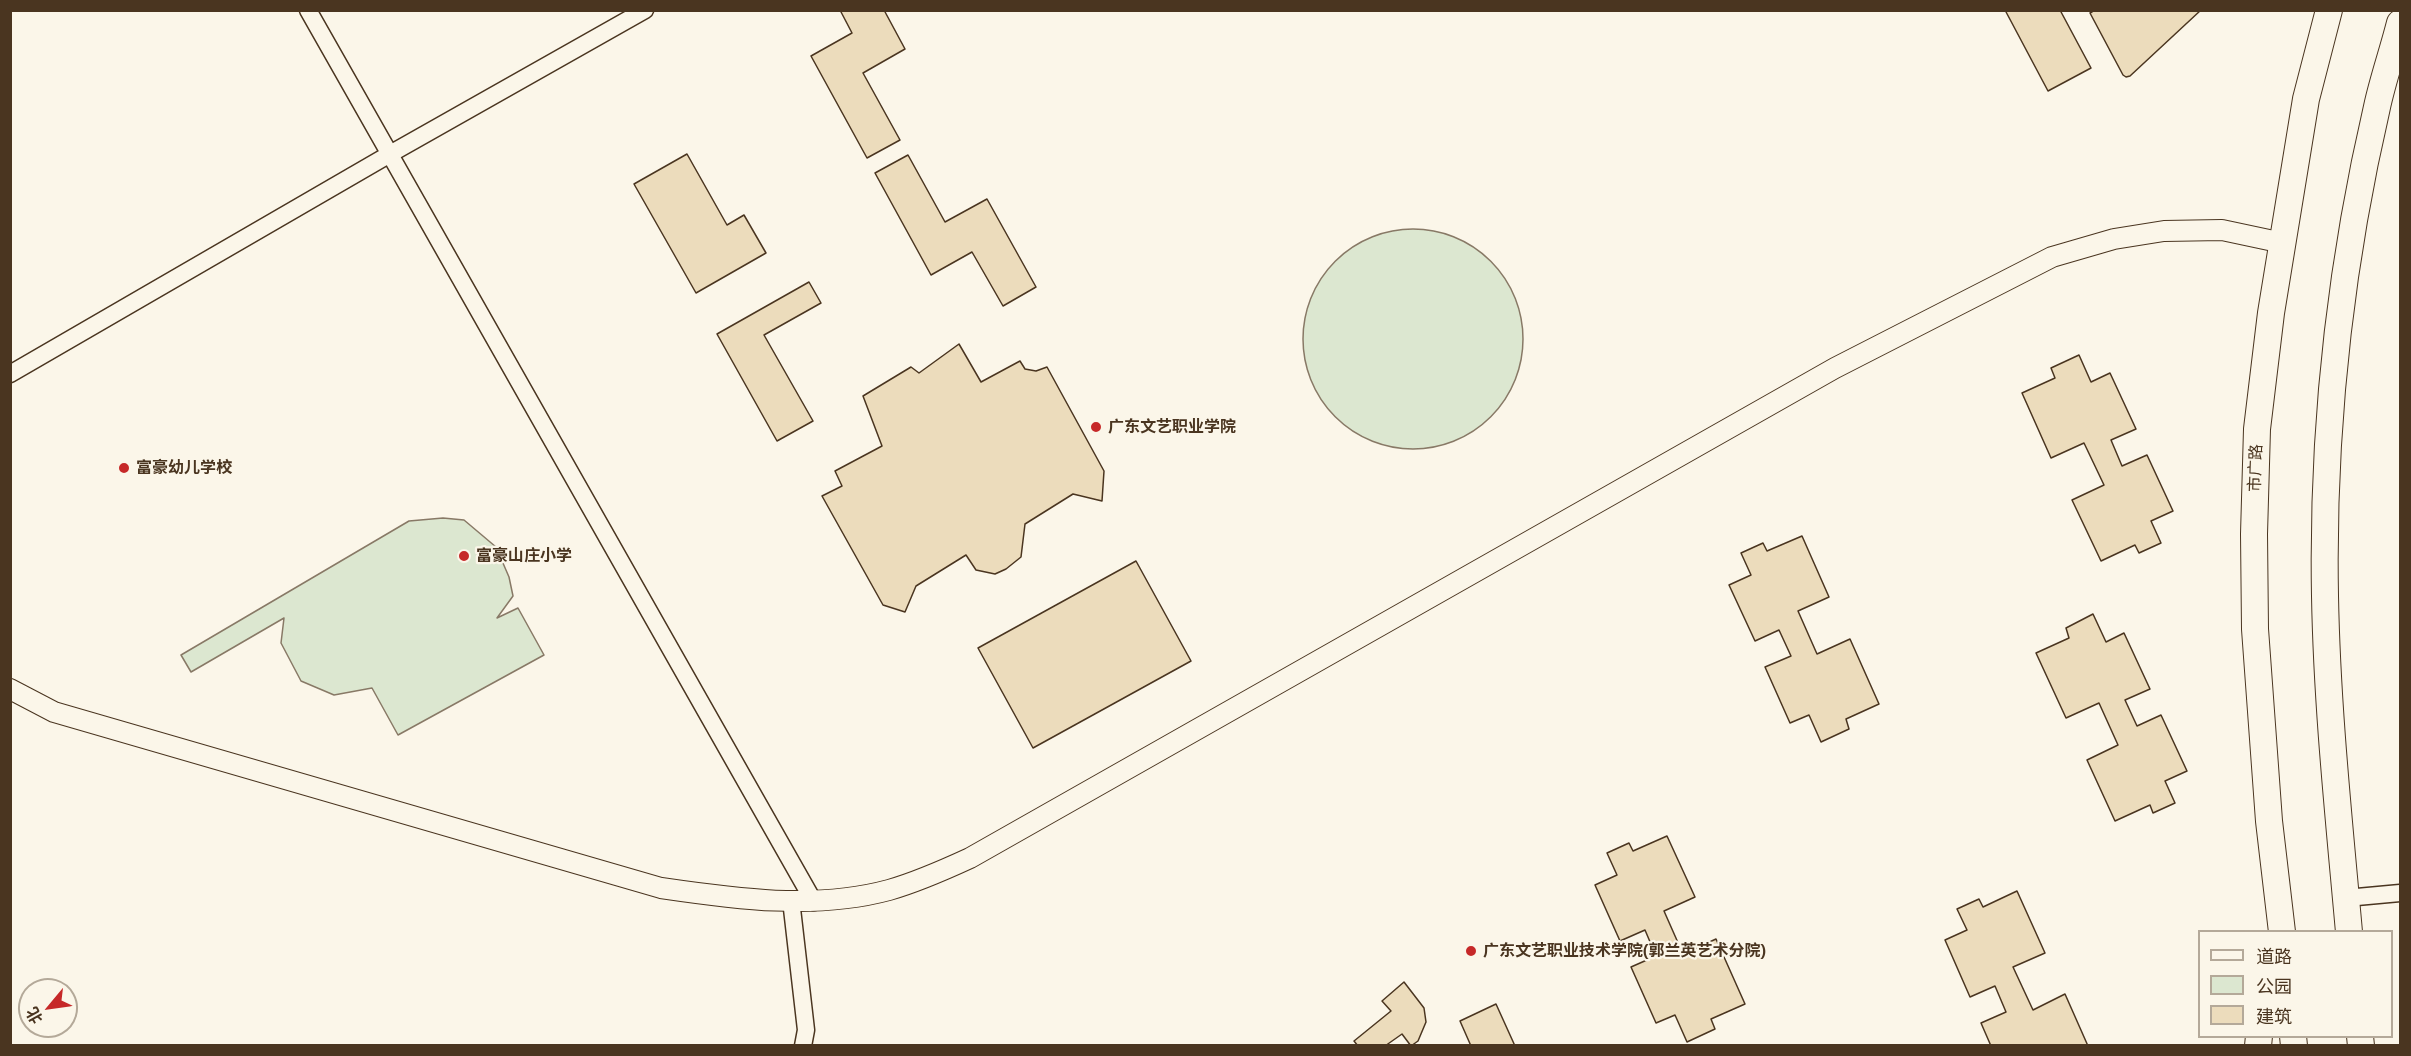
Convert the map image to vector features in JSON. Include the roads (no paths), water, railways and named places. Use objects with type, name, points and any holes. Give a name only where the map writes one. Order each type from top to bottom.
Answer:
[{"type":"main road","name":"市广路","points":[[2281,928],[2269,821],[2255,629],[2254,534],[2258,429],[2271,313],[2306,99],[2329,10]]},
{"type":"main road","points":[[2349,930],[2333,769],[2327,654],[2325,594],[2328,433],[2337,347],[2363,176],[2377,105],[2400,23]]},
{"type":"street","points":[[308,10],[814,902]]},
{"type":"street","points":[[10,374],[390,154],[645,10]]},
{"type":"street","points":[[10,689],[54,712],[661,888],[719,896],[814,902],[888,890],[915,882],[970,858],[1835,368],[2052,257],[2114,239],[2164,231],[2222,230],[2283,243]]},
{"type":"street","points":[[2346,898],[2400,893]]},
{"type":"street","points":[[791,900],[806,1030],[803,1046]]},
{"type":"place","name":"广东文艺职业学院","points":[[1096,427]]},
{"type":"place","name":"富豪幼儿学校","points":[[124,468]]},
{"type":"place","name":"富豪山庄小学","points":[[464,556]]},
{"type":"place","name":"广东文艺职业技术学院(郭兰英艺术分院)","points":[[1471,951]]}]
